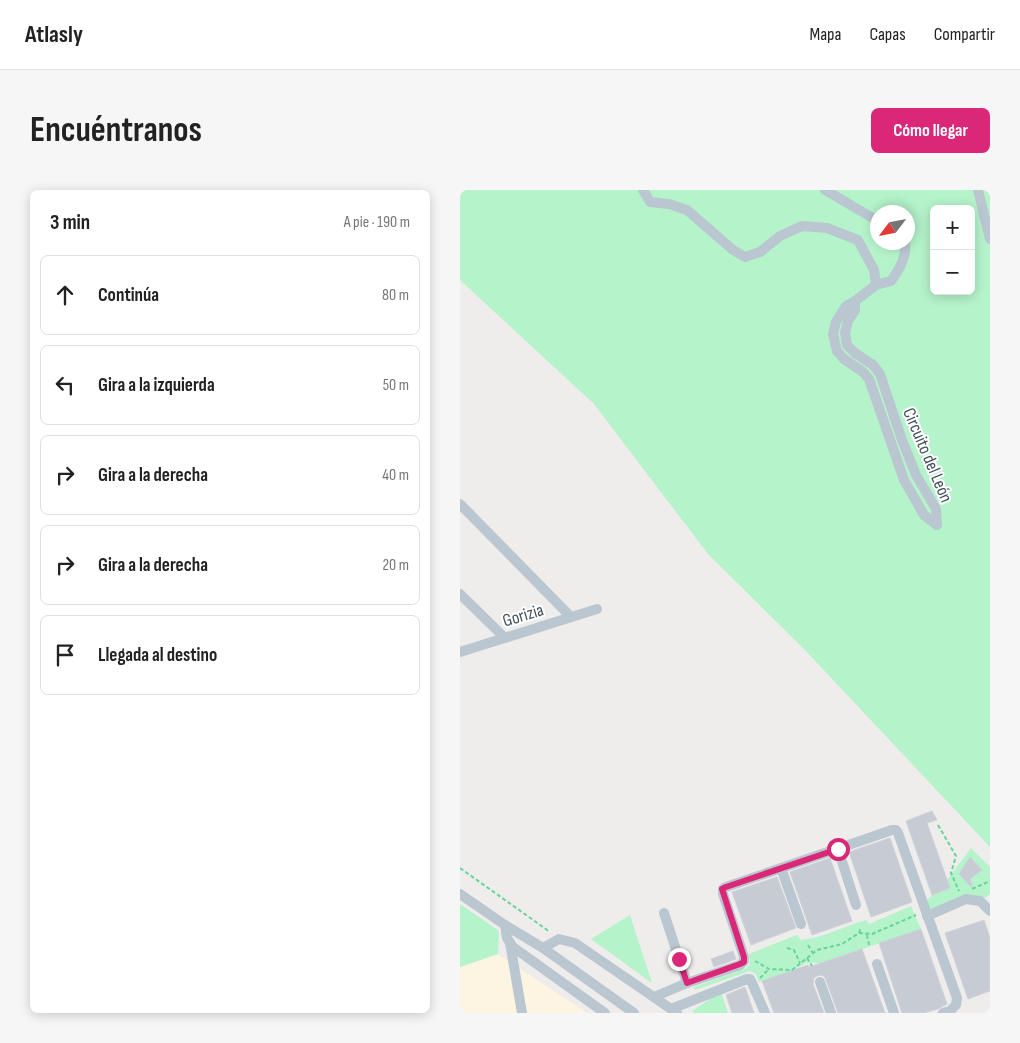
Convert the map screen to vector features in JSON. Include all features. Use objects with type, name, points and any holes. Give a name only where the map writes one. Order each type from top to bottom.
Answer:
[{"type":"street","points":[[643,190],[650,202],[670,204],[687,210],[733,250],[745,257],[760,252],[780,236],[802,226],[827,228],[858,240],[874,270],[876,285]]},
{"type":"street","points":[[824,190],[870,216]]},
{"type":"street","points":[[978,190],[990,239]]},
{"type":"street","name":"Circuito del León","points":[[855,301],[855,310],[848,321],[845,333],[847,345],[873,365],[880,374],[916,475],[936,509],[937,525],[924,515],[904,480],[869,379],[837,351],[833,334],[836,322],[846,306],[876,285],[891,281],[898,271],[906,250]]},
{"type":"street","points":[[460,504],[571,617]]},
{"type":"street","points":[[460,594],[505,638]]},
{"type":"street","name":"Gorizia","points":[[460,652],[597,609]]},
{"type":"street","points":[[654,997],[744,962],[722,889],[896,830],[957,998],[956,1006],[950,1011],[942,1013]]},
{"type":"street","points":[[838,849],[856,905]]},
{"type":"street","points":[[781,868],[801,924]]},
{"type":"street","points":[[460,894],[543,948],[634,1013]]},
{"type":"street","points":[[926,914],[966,899],[980,902],[989,911]]},
{"type":"street","points":[[664,913],[687,983]]},
{"type":"street","points":[[505,925],[522,1013]]},
{"type":"street","points":[[543,948],[559,939],[575,943],[674,1011],[747,979],[752,983],[765,1013]]},
{"type":"street","points":[[510,943],[514,948],[606,1013]]},
{"type":"street","points":[[877,964],[894,1013]]},
{"type":"street","points":[[820,982],[831,1013]]},
{"type":"path","points":[[938,825],[956,856],[951,873],[960,894]]},
{"type":"path","points":[[968,891],[990,881]]},
{"type":"path","points":[[755,962],[769,970],[792,970],[817,950],[842,944],[860,934],[872,934],[926,914]]},
{"type":"path","points":[[860,934],[861,927]]},
{"type":"path","points":[[867,934],[869,945]]},
{"type":"path","points":[[808,945],[813,953]]},
{"type":"path","points":[[787,948],[794,950],[800,963]]},
{"type":"path","points":[[807,958],[812,966]]},
{"type":"path","points":[[758,980],[769,970]]},
{"type":"shaded area","points":[[498,954],[587,1013],[460,1013],[460,967]]},
{"type":"green space","points":[[460,190],[990,190],[990,847],[804,649],[708,554],[594,404],[460,280]]},
{"type":"green space","points":[[971,848],[990,867],[990,894],[986,897],[925,911],[923,904],[932,895],[950,888],[947,880]]},
{"type":"green space","points":[[460,904],[499,931],[498,954],[460,967]]},
{"type":"green space","points":[[911,906],[921,929],[822,963],[806,963],[787,974],[759,982],[756,974],[750,971],[695,990],[694,987],[747,968],[750,964],[749,954],[797,935],[801,940],[809,939],[866,920],[869,924]]},
{"type":"green space","points":[[630,915],[652,983],[591,939]]},
{"type":"green space","points":[[721,992],[728,1013],[694,1013],[692,1011]]},
{"type":"building","points":[[932,811],[937,820],[927,823],[950,888],[932,895],[906,821]]},
{"type":"building","points":[[890,838],[912,902],[871,917],[849,852]]},
{"type":"building","points":[[970,857],[982,870],[970,879],[973,889],[959,874]]},
{"type":"building","points":[[830,858],[852,921],[812,935],[790,872]]},
{"type":"building","points":[[777,877],[796,928],[751,945],[732,892]]},
{"type":"building","points":[[984,920],[990,938],[990,991],[968,999],[945,933]]},
{"type":"building","points":[[921,929],[947,1004],[924,1013],[902,1013],[879,943]]},
{"type":"building","points":[[862,949],[885,1013],[838,1013],[826,980],[821,975],[814,978],[813,984],[824,1013],[774,1013],[762,981]]},
{"type":"building","points":[[733,951],[736,959],[714,967],[711,959]]},
{"type":"building","points":[[745,987],[754,1013],[732,1013],[726,995]]},
{"type":"route","points":[[679,959],[687,983],[744,962],[722,889],[838,849]]}]
